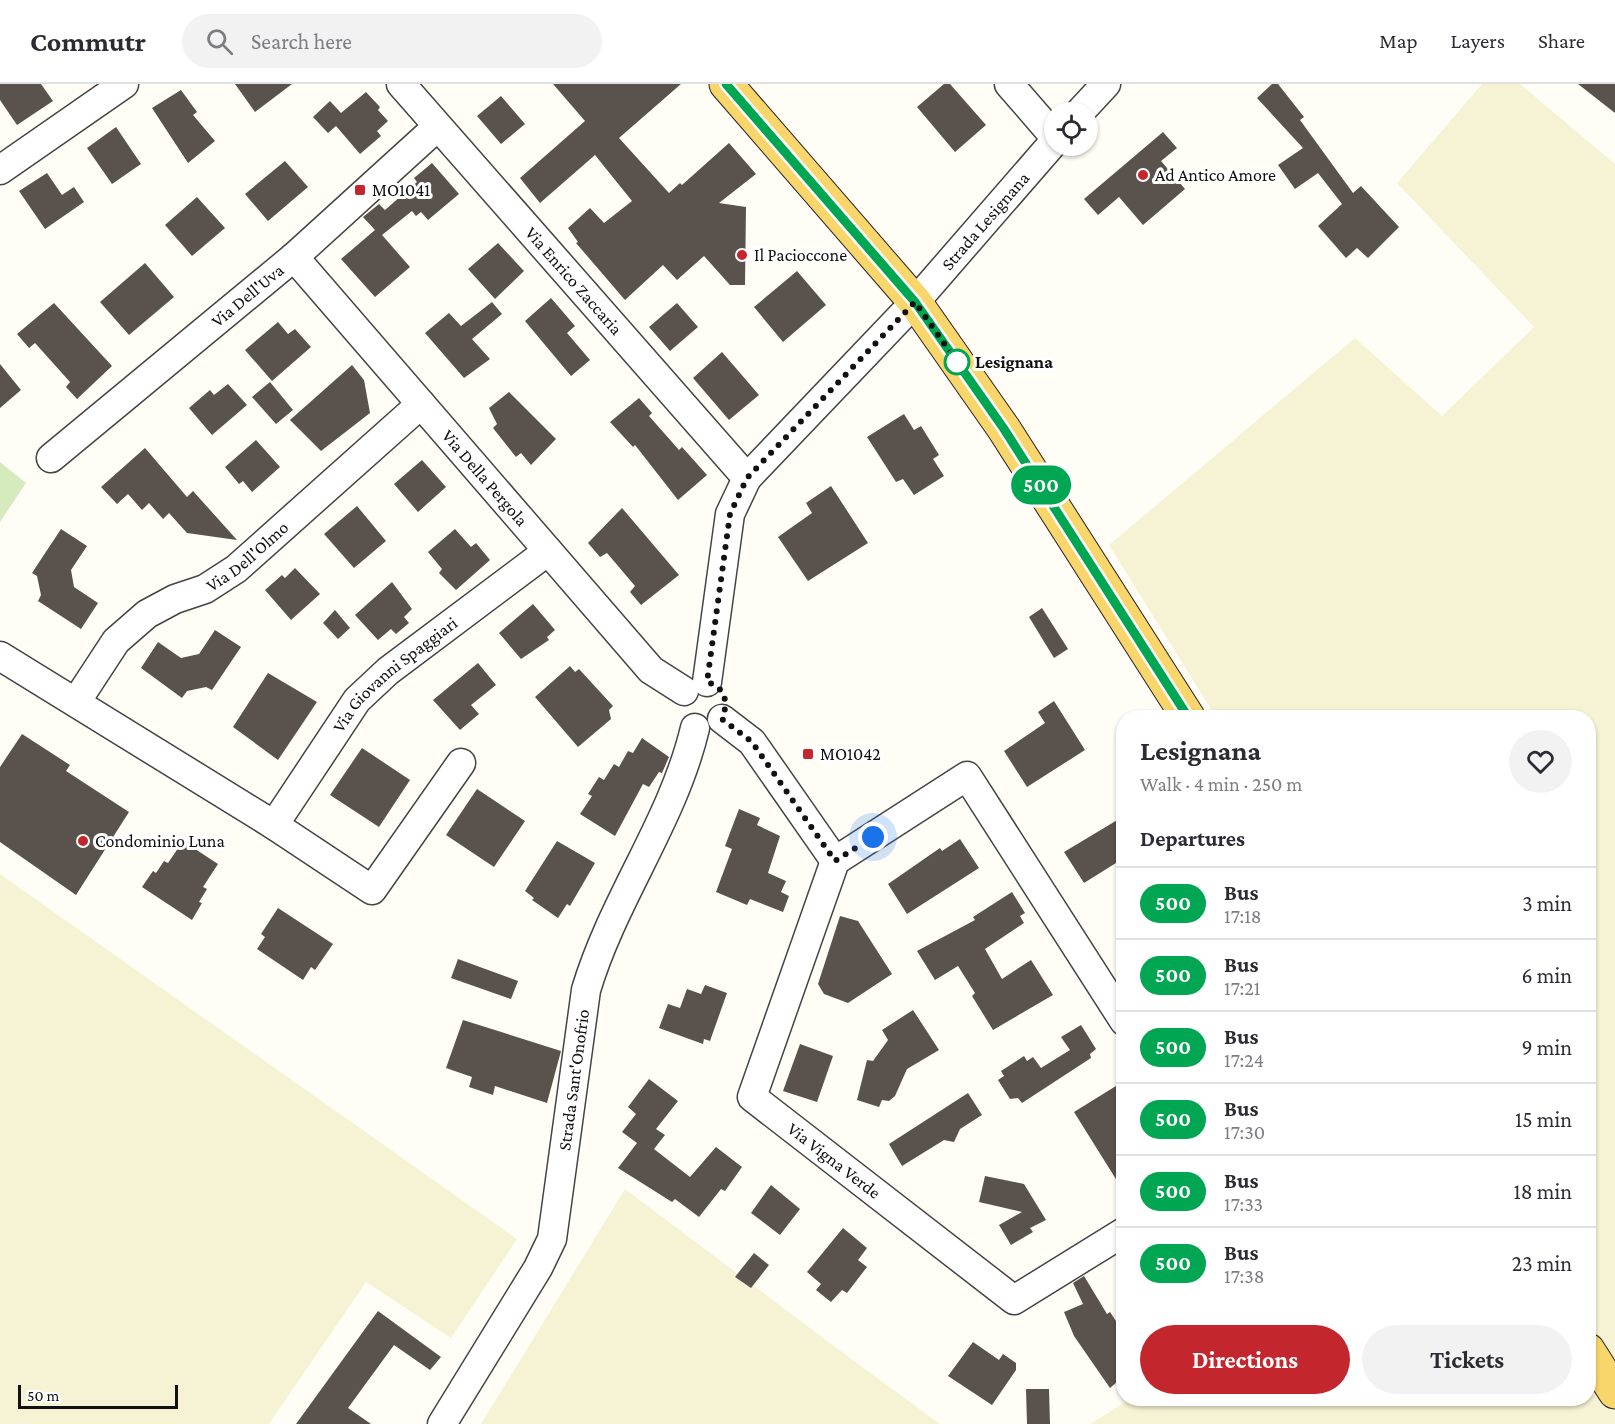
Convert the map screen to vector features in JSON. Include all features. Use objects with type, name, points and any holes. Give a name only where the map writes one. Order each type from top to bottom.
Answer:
[{"type":"main road","points":[[726,84],[915,302],[1004,429],[1184,710]]},
{"type":"main road","points":[[1596,1362],[1615,1392]]},
{"type":"street","points":[[0,170],[124,84]]},
{"type":"street","name":"Via Enrico Zaccaria","points":[[401,84],[747,478]]},
{"type":"street","points":[[1009,84],[1044,124]]},
{"type":"street","points":[[1089,102],[1106,84]]},
{"type":"street","name":"Via Dell'Uva","points":[[51,458],[294,257],[438,127]]},
{"type":"street","name":"Strada Lesignana","points":[[915,302],[1044,154]]},
{"type":"street","name":"Via Della Pergola","points":[[294,257],[651,670],[695,686]]},
{"type":"street","points":[[695,686],[714,684],[724,696],[726,704],[722,719],[710,728],[695,728],[683,719],[679,705],[695,686],[730,514],[747,478],[915,302]]},
{"type":"street","name":"Via Dell'Olmo","points":[[76,702],[116,641],[147,614],[175,599],[205,589],[236,569],[421,404]]},
{"type":"street","name":"Via Giovanni Spaggiari","points":[[274,825],[357,700],[388,671],[548,551]]},
{"type":"street","points":[[0,656],[274,825],[372,890],[461,763]]},
{"type":"street","points":[[722,719],[752,742],[835,861],[967,776],[1116,1009]]},
{"type":"street","name":"Strada Sant'Onofrio","points":[[442,1424],[538,1268],[552,1239],[586,990],[600,951],[682,775],[695,728]]},
{"type":"street","name":"Via Vigna Verde","points":[[835,861],[752,1097],[1014,1300],[1116,1237]]},
{"type":"shaded area","points":[[1482,84],[1520,84],[1615,164],[1615,1424],[1090,1424],[1119,1406],[1596,1406],[1596,710],[1212,710],[1109,545],[1355,338],[1442,416],[1534,327],[1397,183]]},
{"type":"shaded area","points":[[0,874],[517,1239],[451,1338],[366,1282],[269,1424],[0,1424]]},
{"type":"shaded area","points":[[625,1189],[831,1344],[940,1424],[481,1424]]},
{"type":"green space","points":[[0,462],[26,483],[0,522]]},
{"type":"building","points":[[0,84],[41,84],[53,101],[17,125],[0,100]]},
{"type":"building","points":[[235,84],[292,84],[255,112]]},
{"type":"building","points":[[553,84],[681,84],[619,138],[669,193],[680,183],[682,185],[729,143],[756,174],[719,203],[746,207],[745,285],[730,285],[704,256],[677,280],[663,265],[625,300],[576,243],[578,242],[568,228],[590,208],[604,223],[632,201],[595,155],[540,203],[520,178],[585,121]]},
{"type":"building","points":[[944,84],[950,84],[986,125],[955,152],[917,107]]},
{"type":"building","points":[[1272,84],[1278,84],[1304,117],[1300,120],[1353,193],[1361,186],[1399,227],[1368,258],[1357,248],[1346,258],[1318,226],[1342,204],[1318,173],[1295,189],[1278,165],[1303,148],[1257,98]]},
{"type":"building","points":[[1578,84],[1615,84],[1615,113]]},
{"type":"building","points":[[181,90],[197,112],[193,115],[215,141],[188,163],[152,108]]},
{"type":"building","points":[[366,92],[380,107],[378,110],[388,121],[377,131],[381,136],[360,154],[336,126],[328,133],[313,117],[330,101],[341,113]]},
{"type":"building","points":[[501,96],[525,124],[501,144],[477,116]]},
{"type":"building","points":[[116,127],[141,164],[112,184],[87,148]]},
{"type":"building","name":"Ad Antico Amore","points":[[1163,132],[1177,148],[1161,161],[1185,189],[1143,225],[1119,197],[1098,215],[1084,199]]},
{"type":"building","points":[[285,161],[308,187],[268,221],[245,194]]},
{"type":"building","points":[[432,163],[459,194],[428,220],[421,212],[416,216],[412,211],[382,235],[410,267],[375,297],[341,259],[375,230],[363,217],[379,204],[385,210],[417,182],[414,178]]},
{"type":"building","points":[[47,173],[62,195],[74,187],[84,202],[45,229],[19,191]]},
{"type":"building","points":[[197,197],[225,228],[192,256],[165,225]]},
{"type":"building","points":[[498,243],[524,271],[495,299],[468,269]]},
{"type":"building","points":[[145,263],[174,297],[129,335],[100,302]]},
{"type":"building","points":[[797,271],[826,305],[783,342],[754,307]]},
{"type":"building","points":[[551,298],[575,326],[567,333],[590,360],[571,376],[525,321]]},
{"type":"building","points":[[492,302],[502,314],[472,339],[490,359],[464,378],[425,333],[449,313],[461,326]]},
{"type":"building","points":[[54,303],[112,366],[77,399],[66,387],[70,382],[35,343],[29,348],[17,334]]},
{"type":"building","points":[[677,303],[698,327],[670,351],[649,327]]},
{"type":"building","points":[[278,322],[288,334],[295,329],[311,347],[272,381],[245,350]]},
{"type":"building","points":[[722,352],[759,395],[729,420],[693,378]]},
{"type":"building","points":[[0,364],[21,390],[0,408]]},
{"type":"building","points":[[352,365],[364,380],[370,413],[321,451],[290,420]]},
{"type":"building","points":[[270,382],[293,410],[276,424],[252,397]]},
{"type":"building","points":[[228,384],[247,405],[212,435],[189,408],[210,390],[214,395]]},
{"type":"building","points":[[509,392],[556,439],[531,465],[521,453],[516,457],[493,428],[497,424],[489,408]]},
{"type":"building","points":[[639,398],[652,413],[649,416],[679,450],[682,447],[707,475],[678,500],[635,445],[633,447],[610,422]]},
{"type":"building","points":[[904,414],[914,430],[921,426],[939,455],[933,459],[944,476],[914,495],[903,479],[896,482],[867,437]]},
{"type":"building","points":[[256,440],[280,467],[252,492],[243,481],[239,484],[225,467]]},
{"type":"building","points":[[145,448],[187,497],[193,491],[237,540],[187,533],[169,513],[163,519],[149,503],[142,510],[128,494],[117,504],[101,487]]},
{"type":"building","points":[[422,460],[446,487],[418,512],[394,484]]},
{"type":"building","points":[[831,486],[868,543],[808,581],[778,537],[812,513],[806,503]]},
{"type":"building","points":[[357,506],[386,541],[354,568],[324,534]]},
{"type":"building","points":[[622,508],[679,575],[641,605],[630,592],[635,586],[607,553],[600,557],[588,543]]},
{"type":"building","points":[[61,529],[87,546],[71,570],[74,587],[98,603],[81,629],[38,601],[41,595],[37,576],[32,573]]},
{"type":"building","points":[[455,529],[471,547],[476,543],[490,560],[456,590],[439,573],[442,569],[428,552]]},
{"type":"building","points":[[295,568],[320,594],[291,620],[265,590],[282,575],[285,578]]},
{"type":"building","points":[[392,582],[412,609],[404,617],[409,623],[396,634],[391,629],[378,640],[355,615]]},
{"type":"building","points":[[533,604],[555,630],[547,637],[549,640],[521,659],[499,633]]},
{"type":"building","points":[[1042,608],[1068,649],[1054,658],[1029,617]]},
{"type":"building","points":[[335,610],[350,628],[338,639],[323,623]]},
{"type":"building","points":[[215,630],[241,647],[212,690],[206,687],[187,691],[182,698],[141,668],[158,642],[181,658],[199,654]]},
{"type":"building","points":[[478,663],[496,685],[471,705],[479,714],[460,730],[433,700]]},
{"type":"building","points":[[570,666],[575,672],[579,669],[613,706],[609,710],[611,719],[578,747],[535,697]]},
{"type":"building","points":[[268,673],[317,702],[278,760],[233,727]]},
{"type":"building","points":[[1054,701],[1085,750],[1027,787],[1004,751],[1045,723],[1038,712]]},
{"type":"building","points":[[22,734],[70,765],[66,771],[129,812],[76,895],[0,842],[0,767]]},
{"type":"building","points":[[642,738],[669,757],[662,773],[659,772],[649,787],[643,784],[615,836],[580,814],[592,796],[588,794],[599,777],[604,780],[614,764],[619,767],[628,751],[633,753]]},
{"type":"building","points":[[362,748],[410,780],[379,827],[330,795]]},
{"type":"building","points":[[477,789],[525,821],[494,867],[446,835]]},
{"type":"building","points":[[739,809],[760,818],[757,825],[780,836],[768,873],[786,881],[781,892],[789,896],[783,912],[750,899],[747,905],[716,892],[732,849],[725,846]]},
{"type":"building","points":[[1116,821],[1116,863],[1084,883],[1064,852]]},
{"type":"building","points":[[960,839],[979,868],[907,914],[888,884],[940,848],[942,851]]},
{"type":"building","points":[[183,841],[218,864],[203,887],[207,889],[192,920],[142,887],[153,871],[156,873],[164,861],[168,863]]},
{"type":"building","points":[[557,841],[595,863],[570,906],[567,904],[558,918],[532,900],[534,898],[525,891]]},
{"type":"building","points":[[1012,892],[1025,913],[1020,916],[1024,923],[985,949],[1002,979],[1031,960],[1053,995],[993,1030],[972,996],[975,993],[958,966],[935,980],[917,951],[975,920],[973,917]]},
{"type":"building","points":[[278,908],[333,944],[315,970],[311,967],[303,980],[257,949],[265,937],[261,934]]},
{"type":"building","points":[[840,916],[858,921],[892,974],[848,1003],[824,994],[818,984]]},
{"type":"building","points":[[458,959],[518,981],[511,999],[451,978]]},
{"type":"building","points":[[705,985],[727,993],[710,1041],[704,1039],[703,1044],[659,1028],[668,1004],[680,1008],[687,989],[701,994]]},
{"type":"building","points":[[913,1010],[939,1050],[907,1069],[895,1096],[889,1101],[882,1100],[879,1107],[857,1100],[867,1060],[873,1061],[888,1040],[882,1030]]},
{"type":"building","points":[[463,1020],[561,1051],[547,1103],[495,1086],[493,1095],[469,1087],[472,1077],[446,1068]]},
{"type":"building","points":[[1081,1025],[1096,1049],[1090,1054],[1091,1058],[1022,1103],[1018,1098],[1010,1099],[998,1080],[1004,1076],[1001,1071],[1024,1056],[1027,1061],[1033,1057],[1041,1068],[1070,1050],[1061,1037]]},
{"type":"building","points":[[800,1044],[833,1056],[817,1102],[783,1091]]},
{"type":"building","points":[[649,1079],[678,1101],[656,1129],[665,1135],[654,1149],[690,1177],[716,1147],[742,1167],[725,1191],[721,1189],[699,1217],[675,1199],[672,1202],[618,1168],[637,1143],[622,1132],[636,1114],[628,1107]]},
{"type":"building","points":[[1116,1086],[1116,1179],[1074,1112]]},
{"type":"building","points":[[968,1093],[982,1115],[960,1129],[954,1142],[944,1140],[902,1166],[889,1144]]},
{"type":"building","points":[[985,1176],[1024,1184],[1046,1220],[1030,1228],[1033,1232],[1011,1245],[999,1225],[1022,1212],[979,1202]]},
{"type":"building","points":[[771,1185],[800,1209],[780,1235],[751,1213]]},
{"type":"building","points":[[843,1228],[867,1248],[858,1260],[867,1267],[847,1293],[842,1290],[831,1302],[816,1290],[821,1284],[807,1272]]},
{"type":"building","points":[[754,1253],[769,1265],[751,1288],[735,1277]]},
{"type":"building","points":[[1084,1276],[1107,1314],[1110,1312],[1116,1321],[1116,1383],[1110,1388],[1074,1336],[1064,1312],[1083,1304],[1073,1283]]},
{"type":"building","points":[[378,1311],[441,1357],[430,1370],[394,1345],[348,1408],[371,1424],[296,1424]]},
{"type":"building","points":[[973,1342],[999,1360],[1003,1354],[1016,1363],[1016,1370],[992,1405],[948,1376]]},
{"type":"building","points":[[1026,1389],[1049,1389],[1050,1424],[1027,1424]]},
{"type":"bus line","name":"500","points":[[726,84],[915,302],[1004,429],[1184,710]]},
{"type":"place","name":"Ad Antico Amore","points":[[1143,175]]},
{"type":"place","name":"MO1041","points":[[360,190]]},
{"type":"place","name":"Il Pacioccone","points":[[742,255]]},
{"type":"place","name":"Lesignana","points":[[957,362]]},
{"type":"place","name":"MO1042","points":[[808,754]]},
{"type":"place","name":"Condominio Luna","points":[[83,841]]},
{"type":"route","points":[[873,837],[835,861],[752,742],[722,719],[726,704],[724,696],[714,684],[707,682],[730,514],[747,478],[915,302],[957,362]]}]
